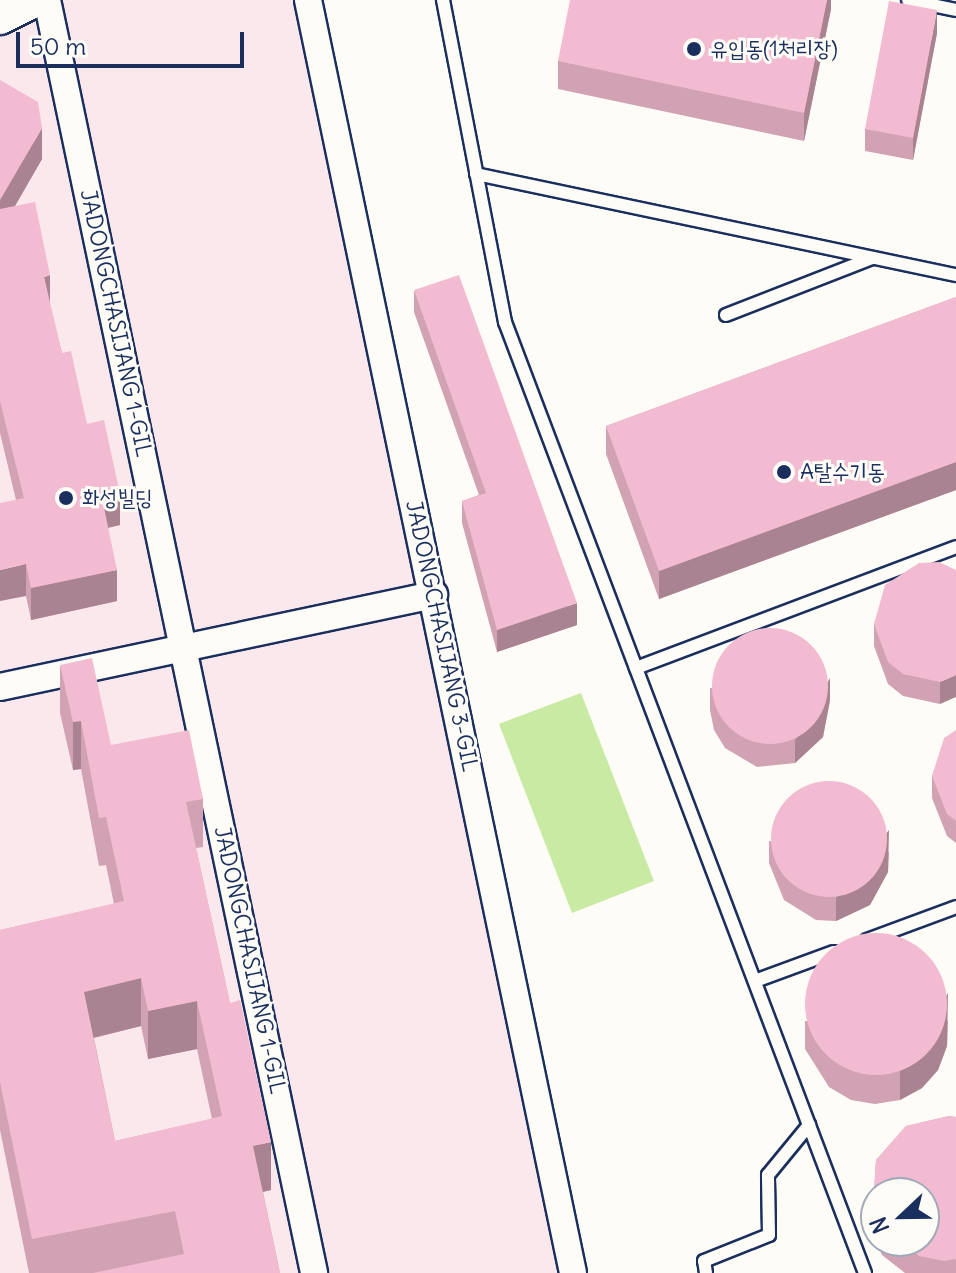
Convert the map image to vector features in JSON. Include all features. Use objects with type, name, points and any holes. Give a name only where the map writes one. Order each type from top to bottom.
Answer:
[{"type":"street","points":[[0,16],[31,0]]},
{"type":"street","name":"JADONGCHASIJANG 1-GIL","points":[[47,0],[185,646],[314,1273]]},
{"type":"street","name":"JADONGCHASIJANG 3-GIL","points":[[308,0],[573,1273]]},
{"type":"street","points":[[0,687],[434,595]]},
{"type":"lane","points":[[443,0],[505,322],[865,1273]]},
{"type":"lane","points":[[908,0],[956,10]]},
{"type":"lane","points":[[476,174],[956,275]]},
{"type":"lane","points":[[726,315],[872,258]]},
{"type":"lane","points":[[636,668],[956,547]]},
{"type":"lane","points":[[755,981],[956,907]]},
{"type":"lane","points":[[706,1273],[704,1261],[769,1235],[768,1175],[809,1125]]},
{"type":"shaded area","points":[[0,0],[307,0],[573,1273],[0,1273]]},
{"type":"green space","points":[[581,693],[654,881],[572,913],[499,724]]},
{"type":"building","name":"유입동(1처리장)","points":[[570,0],[827,0],[804,113],[558,61]]},
{"type":"building","points":[[889,1],[937,10],[913,138],[865,129]]},
{"type":"building","points":[[0,80],[38,102],[42,128],[0,200]]},
{"type":"building","points":[[35,202],[50,275],[44,277],[62,353],[71,351],[87,424],[104,420],[120,494],[102,498],[117,570],[31,588],[26,564],[0,570],[0,503],[24,498],[0,401],[0,209]]},
{"type":"building","points":[[459,275],[577,603],[497,630],[462,501],[486,493],[414,290]]},
{"type":"building","name":"A탈수기동","points":[[956,297],[956,462],[659,571],[606,426]]},
{"type":"building","points":[[939,562],[956,570],[956,675],[940,682],[903,674],[888,662],[874,624],[885,585],[919,563]]},
{"type":"building","points":[[770,628],[792,632],[811,645],[824,664],[828,686],[824,708],[811,727],[792,740],[770,744],[748,740],[729,727],[716,708],[712,686],[716,664],[729,645],[748,632]]},
{"type":"building","points":[[92,658],[111,745],[189,730],[203,799],[186,802],[230,1003],[240,1000],[271,1142],[253,1146],[280,1273],[93,1273],[184,1254],[175,1211],[32,1239],[0,1082],[0,930],[124,901],[106,817],[99,818],[81,721],[73,722],[60,665]],"holes":[[[141,978],[148,1011],[197,1001],[222,1116],[115,1141],[84,992]]]},
{"type":"building","points":[[956,730],[956,821],[947,814],[932,776],[944,738]]},
{"type":"building","points":[[829,781],[851,785],[870,798],[883,817],[887,839],[883,861],[870,880],[851,893],[829,897],[807,893],[788,880],[775,861],[771,839],[775,817],[788,798],[807,785]]},
{"type":"building","points":[[876,933],[903,938],[926,954],[942,977],[947,1004],[942,1031],[926,1054],[903,1070],[876,1075],[849,1070],[826,1054],[810,1031],[805,1004],[810,977],[826,954],[849,938]]},
{"type":"building","points":[[956,1117],[956,1259],[944,1261],[924,1257],[940,1257],[940,1177],[875,1177],[876,1160],[906,1126]]},
{"type":"place","name":"유입동(1처리장)","points":[[694,49]]},
{"type":"place","name":"A탈수기동","points":[[784,472]]},
{"type":"place","name":"화성빌딩","points":[[66,498]]}]
